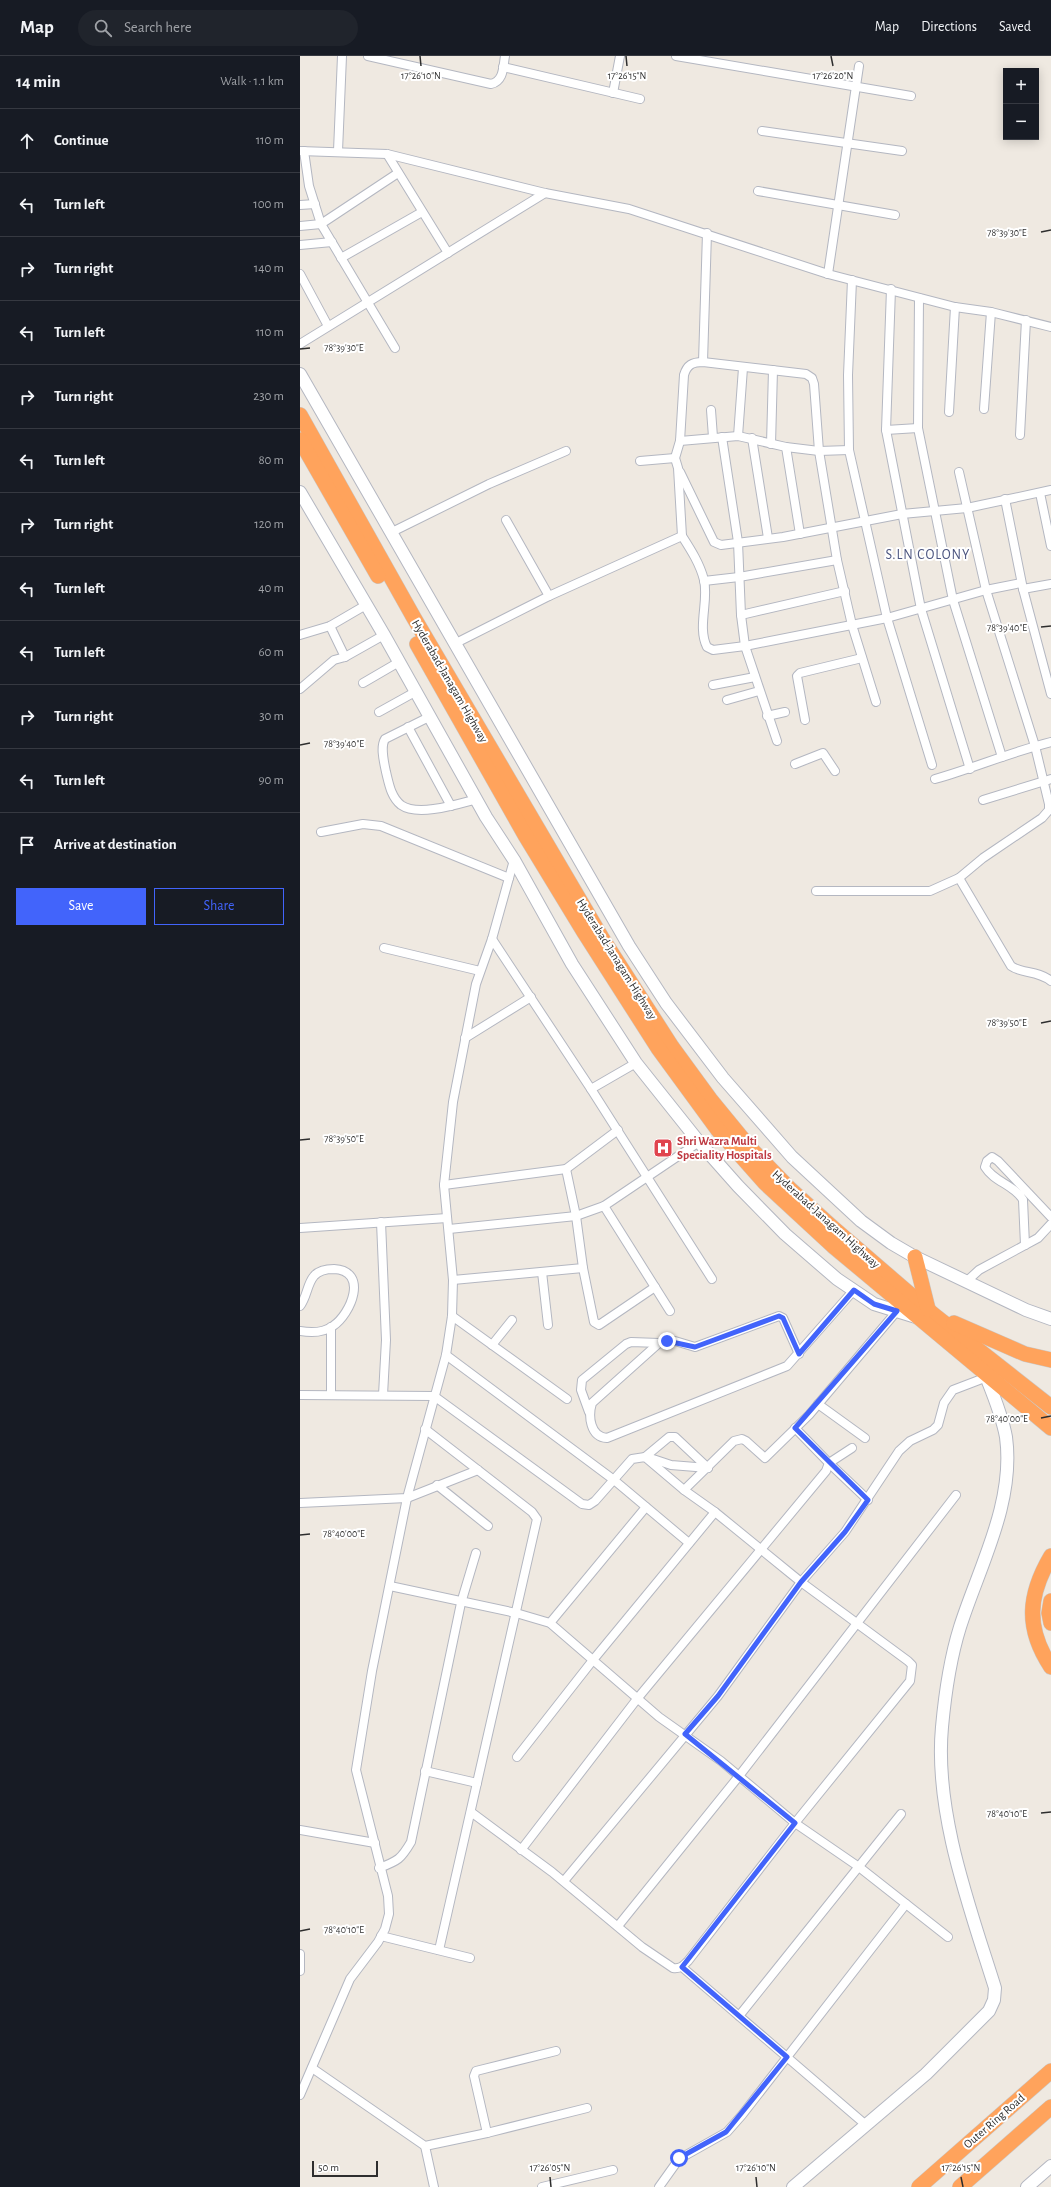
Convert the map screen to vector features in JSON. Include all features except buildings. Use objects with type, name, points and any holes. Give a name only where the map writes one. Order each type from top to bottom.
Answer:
[{"type":"highway","name":"Hyderabad-Janagam Highway","points":[[300,415],[414,618],[602,938],[672,1047],[714,1105],[751,1149],[790,1189],[926,1314],[985,1374],[1051,1428]]},
{"type":"highway","name":"Hyderabad-Janagam Highway","points":[[300,440],[525,835],[584,932],[691,1094],[718,1130],[765,1183],[833,1246],[1051,1408]]},
{"type":"highway","points":[[915,1257],[926,1314],[1025,1354],[1051,1360]]},
{"type":"highway","points":[[1051,1556],[1041,1573],[1031,1609],[1040,1650],[1051,1667]]},
{"type":"highway","points":[[1051,1601],[1049,1613],[1051,1623]]},
{"type":"highway","name":"Outer Ring Road","points":[[919,2187],[1051,2070]]},
{"type":"highway","points":[[960,2187],[1051,2107]]},
{"type":"street","points":[[338,151],[342,56]]},
{"type":"street","points":[[368,56],[491,84],[498,81],[501,77],[505,56]]},
{"type":"street","points":[[613,93],[620,56]]},
{"type":"street","points":[[676,56],[911,96]]},
{"type":"street","points":[[715,56],[721,64]]},
{"type":"street","points":[[828,274],[860,66]]},
{"type":"street","points":[[503,67],[640,99]]},
{"type":"street","points":[[762,131],[848,145],[902,151]]},
{"type":"street","points":[[395,348],[322,224],[309,186],[302,151],[338,151],[387,154],[544,193],[629,209],[707,233],[828,274],[891,289],[955,307],[991,312],[1051,327]]},
{"type":"street","points":[[387,154],[448,253]]},
{"type":"street","points":[[300,226],[322,224],[398,173]]},
{"type":"street","points":[[300,186],[309,186]]},
{"type":"street","points":[[758,191],[895,215]]},
{"type":"street","points":[[300,344],[544,193]]},
{"type":"street","points":[[300,205],[315,204]]},
{"type":"street","points":[[341,258],[422,212]]},
{"type":"street","points":[[702,362],[707,233]]},
{"type":"street","points":[[300,245],[332,242]]},
{"type":"street","points":[[300,274],[328,326]]},
{"type":"street","points":[[852,280],[848,375],[849,450],[887,618],[932,765]]},
{"type":"street","points":[[891,289],[886,430],[921,609],[970,770]]},
{"type":"street","points":[[919,298],[918,428],[936,510],[953,600],[1002,757]]},
{"type":"street","points":[[949,412],[955,307]]},
{"type":"street","points":[[984,409],[991,312]]},
{"type":"street","points":[[1020,435],[1026,320]]},
{"type":"street","points":[[876,702],[852,625],[837,560],[833,528],[819,451],[812,378],[806,374],[743,368],[702,362],[691,363],[686,367],[684,375],[680,441],[675,458],[678,468],[714,542],[721,545],[800,534],[833,528],[866,522],[902,514],[967,508],[1051,490]]},
{"type":"street","points":[[738,436],[743,368]]},
{"type":"street","points":[[771,444],[773,370]]},
{"type":"street","points":[[300,374],[629,946],[671,1009],[723,1078],[792,1157],[861,1221],[891,1243],[915,1257],[1026,1310],[1051,1319]]},
{"type":"street","points":[[711,410],[718,437],[738,542],[741,615],[745,646],[767,716],[777,741]]},
{"type":"street","points":[[886,430],[918,428]]},
{"type":"street","points":[[680,441],[738,436],[786,447],[819,451],[849,450]]},
{"type":"street","points":[[752,438],[768,538]]},
{"type":"street","points":[[786,447],[800,534]]},
{"type":"street","points":[[392,532],[489,484],[566,451]]},
{"type":"street","points":[[640,461],[675,458]]},
{"type":"street","points":[[678,468],[682,536],[692,552],[704,581],[703,634],[707,647],[713,650],[745,646],[887,618],[986,590],[1051,584]]},
{"type":"street","points":[[816,891],[930,891],[959,878],[983,858],[1047,814],[1049,804],[1048,780],[1035,746],[986,590],[960,472]]},
{"type":"street","points":[[300,492],[384,635],[486,817],[514,860],[572,964],[636,1063],[699,1142],[738,1186],[785,1234],[837,1279],[874,1304],[897,1311],[926,1314]]},
{"type":"street","points":[[1040,493],[1051,546]]},
{"type":"street","points":[[1005,499],[1022,586],[1051,694]]},
{"type":"street","points":[[506,520],[549,596]]},
{"type":"street","points":[[456,643],[549,596],[682,536]]},
{"type":"street","points":[[704,581],[740,577],[837,560]]},
{"type":"street","points":[[741,615],[845,591]]},
{"type":"street","points":[[300,635],[330,626],[366,606]]},
{"type":"street","points":[[330,626],[345,657]]},
{"type":"street","points":[[300,689],[334,660],[345,657],[384,635]]},
{"type":"street","points":[[805,720],[797,676],[800,673],[862,658]]},
{"type":"street","points":[[363,683],[399,662]]},
{"type":"street","points":[[713,685],[755,677]]},
{"type":"street","points":[[727,700],[759,691]]},
{"type":"street","points":[[379,712],[415,692]]},
{"type":"street","points":[[767,716],[785,712]]},
{"type":"street","points":[[430,716],[385,739],[383,742],[390,788],[396,799],[407,808],[431,809],[451,806],[477,799]]},
{"type":"street","points":[[408,727],[451,806]]},
{"type":"street","points":[[935,779],[970,770],[1002,757],[1051,742]]},
{"type":"street","points":[[795,764],[823,753],[835,771]]},
{"type":"street","points":[[983,800],[1048,780]]},
{"type":"street","points":[[321,832],[363,824],[381,826],[509,878]]},
{"type":"street","points":[[301,2092],[350,1979],[381,1936],[389,1914],[388,1896],[379,1868],[375,1843],[356,1770],[372,1671],[407,1498],[446,1355],[452,1316],[453,1280],[444,1185],[453,1102],[476,984],[492,939],[514,860]]},
{"type":"street","points":[[959,878],[1011,966],[1016,970],[1043,974],[1051,981]]},
{"type":"street","points":[[492,939],[618,1130],[646,1177],[712,1279]]},
{"type":"street","points":[[384,948],[480,971]]},
{"type":"street","points":[[465,1038],[531,997]]},
{"type":"street","points":[[591,1089],[636,1063]]},
{"type":"street","points":[[444,1185],[566,1169],[618,1130]]},
{"type":"street","points":[[449,1229],[576,1216],[604,1206],[699,1142]]},
{"type":"street","points":[[1025,1245],[1023,1200],[1020,1194],[989,1174],[985,1167],[987,1161],[992,1157],[998,1161],[1051,1218]]},
{"type":"street","points":[[566,1169],[576,1216],[583,1268],[594,1322],[599,1325],[655,1287]]},
{"type":"street","points":[[604,1206],[670,1311]]},
{"type":"street","points":[[300,1228],[447,1218]]},
{"type":"street","points":[[381,1222],[386,1340],[384,1395]]},
{"type":"street","points":[[967,1281],[979,1270],[1038,1238],[1051,1224]]},
{"type":"street","points":[[453,1280],[583,1268]]},
{"type":"street","points":[[300,1306],[306,1298],[314,1276],[322,1270],[342,1270],[348,1274],[354,1284],[354,1293],[344,1315],[331,1327],[309,1333],[300,1331]]},
{"type":"street","points":[[542,1272],[548,1325]]},
{"type":"street","points":[[659,1344],[631,1342],[626,1344],[582,1380],[581,1390],[595,1433],[600,1438],[607,1438],[787,1366],[854,1290]]},
{"type":"street","points":[[684,1490],[734,1441],[746,1441],[765,1458],[818,1404],[897,1311]]},
{"type":"street","points":[[452,1316],[566,1399]]},
{"type":"street","points":[[589,1412],[592,1403],[659,1344],[667,1341],[675,1341],[695,1347],[779,1316],[783,1318],[799,1354]]},
{"type":"street","points":[[492,1345],[512,1320]]},
{"type":"street","points":[[331,1327],[331,1395]]},
{"type":"street","points":[[446,1355],[614,1480],[689,1543]]},
{"type":"street","points":[[564,1881],[718,1696],[801,1582],[845,1532],[868,1500],[890,1462],[899,1451],[910,1441],[933,1430],[938,1425],[944,1403],[950,1392],[958,1386],[985,1374],[996,1400],[1006,1437],[1007,1470],[1000,1512],[959,1629],[949,1670],[942,1728],[942,1786],[953,1845],[995,1988],[994,2000],[989,2011],[926,2074],[793,2187]]},
{"type":"street","points":[[300,1395],[434,1396],[582,1504],[592,1504],[632,1459],[645,1457],[671,1465],[708,1468]]},
{"type":"street","points":[[818,1404],[865,1438]]},
{"type":"street","points":[[795,1428],[868,1500]]},
{"type":"street","points":[[425,1429],[532,1512],[537,1519],[439,1950]]},
{"type":"street","points":[[645,1457],[669,1438],[675,1437],[708,1468]]},
{"type":"street","points":[[521,1850],[637,1699],[826,1471],[829,1463],[852,1448]]},
{"type":"street","points":[[471,1812],[564,1881],[642,1947],[673,1968],[682,1967],[795,1823],[910,1682],[912,1666],[908,1661],[801,1582],[715,1512],[684,1490],[645,1457]]},
{"type":"street","points":[[300,1503],[407,1498],[423,1493],[437,1485],[478,1470]]},
{"type":"street","points":[[437,1485],[488,1526]]},
{"type":"street","points":[[618,1926],[858,1623],[956,1495]]},
{"type":"street","points":[[550,1623],[646,1507]]},
{"type":"street","points":[[517,1757],[593,1660],[715,1512]]},
{"type":"street","points":[[379,1868],[396,1862],[403,1856],[411,1842],[461,1603],[476,1553]]},
{"type":"street","points":[[390,1586],[461,1603],[516,1613],[550,1623],[637,1699],[685,1734],[795,1823],[859,1867],[948,1937]]},
{"type":"street","points":[[425,1771],[477,1783]]},
{"type":"street","points":[[739,2016],[901,1814]]},
{"type":"street","points":[[300,1830],[375,1843]]},
{"type":"street","points":[[659,2187],[679,2158],[726,2132],[787,2057],[906,1904]]},
{"type":"street","points":[[381,1936],[470,1958]]},
{"type":"street","points":[[300,1954],[300,1975]]},
{"type":"street","points":[[682,1967],[866,2125]]},
{"type":"street","points":[[487,2133],[474,2076],[476,2071],[556,2051]]},
{"type":"street","points":[[312,2068],[425,2146],[434,2187]]},
{"type":"street","points":[[425,2146],[487,2133],[587,2108]]},
{"type":"street","points":[[1027,2187],[1051,2166]]},
{"type":"street","points":[[542,2187],[613,2170]]},
{"type":"place","name":"Shri Wazra Multi Speciality Hospitals","points":[[663,1148]]},
{"type":"district","name":"S.LN COLONY","points":[[928,555]]},
{"type":"route","points":[[667,1341],[675,1341],[695,1347],[708,1344],[773,1317],[779,1316],[783,1318],[799,1354],[854,1290],[874,1304],[897,1311],[809,1415],[795,1428],[868,1500],[845,1532],[801,1582],[718,1696],[685,1734],[721,1761],[795,1823],[682,1967],[787,2057],[742,2115],[726,2132],[700,2145],[679,2158]]}]
